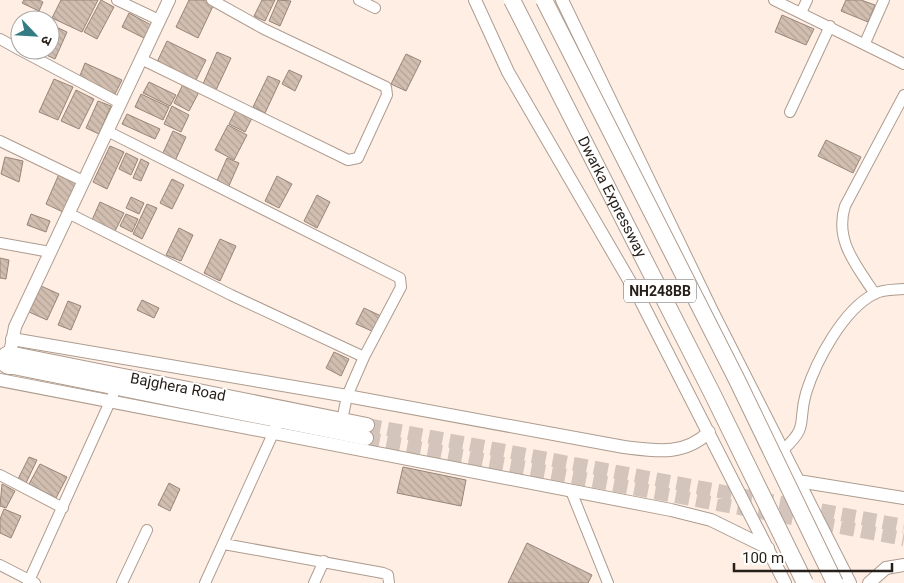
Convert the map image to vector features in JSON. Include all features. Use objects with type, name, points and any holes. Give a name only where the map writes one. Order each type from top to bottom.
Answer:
[{"type":"highway","name":"Dwarka Expressway","points":[[512,0],[712,393],[805,583]]},
{"type":"highway","name":"Dwarka Expressway","points":[[544,0],[736,378],[835,583]]},
{"type":"main road","name":"Bajghera Road","points":[[6,366],[116,388],[276,427],[341,427]]},
{"type":"main road","name":"Bajghera Road","points":[[6,366],[341,427]]},
{"type":"main road","points":[[341,427],[367,432]]},
{"type":"street","points":[[117,0],[159,20]]},
{"type":"street","points":[[169,0],[15,327],[6,366],[109,402],[276,427],[571,491],[671,510],[711,520],[768,548]]},
{"type":"street","points":[[141,59],[348,160],[358,158],[387,95],[386,87],[264,29],[212,0]]},
{"type":"street","points":[[233,11],[238,0]]},
{"type":"street","points":[[359,0],[376,8]]},
{"type":"street","points":[[475,0],[508,72],[640,299],[785,583]]},
{"type":"street","points":[[562,0],[708,302],[850,583]]},
{"type":"street","points":[[774,0],[865,43],[904,64]]},
{"type":"street","points":[[801,13],[807,0]]},
{"type":"street","points":[[865,43],[884,0]]},
{"type":"street","points":[[790,112],[830,26]]},
{"type":"street","points":[[39,60],[120,103]]},
{"type":"street","points":[[875,294],[844,244],[841,221],[845,206],[904,94]]},
{"type":"street","points":[[107,131],[400,278],[401,287],[364,357],[347,396],[341,427]]},
{"type":"street","points":[[0,141],[83,181]]},
{"type":"street","points":[[0,151],[17,150]]},
{"type":"street","points":[[68,213],[231,295],[364,357]]},
{"type":"street","points":[[0,244],[50,252]]},
{"type":"street","points":[[782,450],[800,432],[804,399],[816,366],[848,316],[875,294],[904,289]]},
{"type":"street","points":[[12,339],[347,396],[644,450],[683,449],[698,443],[709,432]]},
{"type":"street","points":[[0,565],[31,582],[116,388]]},
{"type":"street","points":[[205,583],[276,427]]},
{"type":"street","points":[[0,475],[63,508]]},
{"type":"street","points":[[798,481],[904,498]]},
{"type":"street","points":[[571,491],[604,580]]},
{"type":"street","points":[[122,583],[147,530]]},
{"type":"street","points":[[224,544],[383,573],[388,576],[389,583]]},
{"type":"street","points":[[314,583],[324,562]]},
{"type":"street","points":[[869,583],[886,568],[904,565]]},
{"type":"building","points":[[24,0],[39,0],[43,2],[39,10],[22,3]]},
{"type":"building","points":[[61,0],[98,0],[82,32],[60,22],[60,10],[56,10]]},
{"type":"building","points":[[101,0],[114,7],[97,39],[84,32]]},
{"type":"building","points":[[189,0],[207,0],[214,4],[198,38],[176,27]]},
{"type":"building","points":[[262,0],[275,0],[265,21],[254,16]]},
{"type":"building","points":[[278,0],[291,1],[280,26],[269,21]]},
{"type":"building","points":[[846,0],[861,0],[875,5],[868,22],[841,11]]},
{"type":"building","points":[[129,13],[151,25],[144,38],[122,27]]},
{"type":"building","points":[[782,15],[814,29],[806,45],[775,32]]},
{"type":"building","points":[[60,29],[67,32],[60,48]]},
{"type":"building","points":[[167,41],[206,60],[196,80],[157,62]]},
{"type":"building","points":[[217,52],[231,58],[216,90],[203,84]]},
{"type":"building","points":[[406,54],[421,61],[406,91],[391,84]]},
{"type":"building","points":[[85,63],[122,80],[115,94],[79,78]]},
{"type":"building","points":[[289,70],[302,76],[295,91],[282,84]]},
{"type":"building","points":[[268,76],[280,81],[265,113],[253,107]]},
{"type":"building","points":[[54,79],[73,87],[58,120],[39,112]]},
{"type":"building","points":[[149,82],[176,95],[170,106],[143,93]]},
{"type":"building","points":[[183,84],[199,92],[189,111],[174,103]]},
{"type":"building","points":[[76,90],[94,99],[79,129],[61,121]]},
{"type":"building","points":[[141,94],[169,107],[163,120],[135,107]]},
{"type":"building","points":[[98,101],[111,106],[99,134],[86,128]]},
{"type":"building","points":[[172,106],[189,115],[181,132],[164,124]]},
{"type":"building","points":[[236,110],[252,118],[245,132],[229,124]]},
{"type":"building","points":[[127,114],[160,129],[155,139],[122,124]]},
{"type":"building","points":[[228,125],[247,135],[234,160],[215,150]]},
{"type":"building","points":[[173,131],[186,137],[175,161],[162,155]]},
{"type":"building","points":[[826,140],[861,157],[853,173],[818,156]]},
{"type":"building","points":[[110,146],[124,152],[107,189],[93,182]]},
{"type":"building","points":[[126,153],[138,159],[131,175],[119,169]]},
{"type":"building","points":[[5,157],[23,161],[19,182],[1,174]]},
{"type":"building","points":[[227,158],[239,163],[228,188],[216,183]]},
{"type":"building","points":[[141,159],[149,163],[141,181],[133,178]]},
{"type":"building","points":[[59,174],[78,183],[65,213],[46,204]]},
{"type":"building","points":[[277,176],[292,184],[279,208],[265,201]]},
{"type":"building","points":[[172,179],[184,185],[172,209],[160,203]]},
{"type":"building","points":[[317,195],[330,202],[317,228],[304,221]]},
{"type":"building","points":[[131,197],[144,203],[139,214],[126,208]]},
{"type":"building","points":[[100,202],[124,213],[115,231],[92,220]]},
{"type":"building","points":[[147,204],[157,208],[142,239],[133,234]]},
{"type":"building","points":[[31,214],[50,221],[46,232],[27,225]]},
{"type":"building","points":[[126,214],[138,219],[132,232],[120,226]]},
{"type":"building","points":[[179,228],[193,235],[181,261],[166,255]]},
{"type":"building","points":[[220,239],[236,246],[220,281],[204,273]]},
{"type":"building","points":[[0,258],[9,260],[6,279],[0,278]]},
{"type":"building","points":[[41,286],[59,294],[47,320],[29,312]]},
{"type":"building","points":[[142,300],[159,308],[154,318],[137,310]]},
{"type":"building","points":[[68,301],[81,306],[71,330],[58,325]]},
{"type":"building","points":[[364,308],[381,316],[374,332],[356,324]]},
{"type":"building","points":[[334,352],[349,359],[341,376],[326,368]]},
{"type":"building","points":[[29,457],[37,460],[26,483],[18,479]]},
{"type":"building","points":[[40,464],[67,477],[56,498],[29,484]]},
{"type":"building","points":[[403,467],[466,480],[461,506],[397,493]]},
{"type":"building","points":[[169,483],[180,489],[170,511],[158,505]]},
{"type":"building","points":[[2,484],[15,491],[6,508],[0,506]]},
{"type":"building","points":[[4,509],[21,516],[11,538],[0,533],[0,519]]},
{"type":"building","points":[[527,543],[592,575],[588,583],[508,583]]},
{"type":"tunnel","points":[[367,425],[904,526]]},
{"type":"tunnel","points":[[366,438],[904,539]]}]
